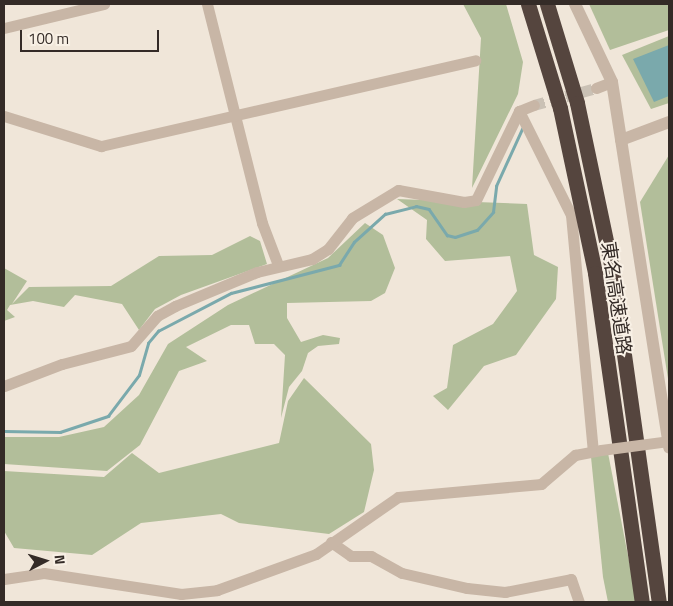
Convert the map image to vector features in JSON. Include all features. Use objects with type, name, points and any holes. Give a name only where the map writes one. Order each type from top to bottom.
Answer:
[{"type":"highway","name":"東名高速道路","points":[[528,4],[560,108],[595,273],[642,602]]},
{"type":"highway","name":"東名高速道路","points":[[547,4],[577,103],[611,259],[659,602]]},
{"type":"street","points":[[4,28],[104,4]]},
{"type":"street","points":[[208,4],[262,223],[278,265]]},
{"type":"street","points":[[4,579],[44,573],[181,594],[241,583],[316,554],[398,498],[541,484],[575,455],[597,450],[667,443],[658,362],[643,300],[622,140],[612,82],[575,4]]},
{"type":"street","points":[[4,116],[101,146],[475,60]]},
{"type":"street","points":[[596,88],[612,82]]},
{"type":"street","points":[[4,386],[62,364],[131,346],[157,316],[278,265],[312,259],[328,249],[352,218],[398,190],[464,202],[476,200],[520,110],[534,105]]},
{"type":"street","points":[[520,110],[571,215],[597,450]]},
{"type":"street","points":[[622,140],[669,122]]},
{"type":"street","points":[[331,542],[351,556],[371,556],[402,574],[467,588],[505,592],[571,579],[579,602]]},
{"type":"green space","points":[[463,4],[506,4],[523,62],[518,94],[472,188],[481,38]]},
{"type":"green space","points":[[589,4],[669,4],[669,30],[610,50]]},
{"type":"green space","points":[[669,36],[669,103],[651,109],[622,55]]},
{"type":"green space","points":[[669,155],[669,385],[640,202]]},
{"type":"green space","points":[[397,199],[527,204],[534,255],[558,267],[556,299],[516,355],[484,366],[448,410],[433,396],[447,388],[453,345],[493,324],[517,291],[510,256],[445,261],[426,239],[427,220]]},
{"type":"green space","points":[[365,223],[383,235],[395,268],[385,293],[371,301],[287,303],[287,318],[301,342],[323,335],[340,338],[339,344],[318,346],[308,353],[302,371],[289,387],[281,418],[285,355],[274,344],[255,344],[249,325],[231,325],[186,347],[207,361],[179,371],[140,445],[107,471],[4,464],[4,437],[59,437],[104,427],[139,395],[168,344],[228,305],[328,258]]},
{"type":"green space","points":[[250,236],[260,241],[267,264],[181,295],[155,309],[139,330],[122,304],[75,295],[64,307],[33,301],[10,305],[7,310],[15,317],[4,321],[4,268],[27,281],[12,304],[29,287],[111,286],[159,256],[212,255]]},
{"type":"green space","points":[[304,378],[371,444],[374,470],[364,512],[329,534],[239,523],[221,514],[141,523],[92,555],[14,548],[4,531],[4,471],[104,477],[132,453],[159,473],[279,443],[288,401]]},
{"type":"green space","points":[[608,453],[637,602],[608,602],[603,577],[591,457]]},
{"type":"water","points":[[669,45],[669,96],[654,102],[633,59]]},
{"type":"waterway","points":[[4,431],[60,432],[108,416],[139,375],[148,343],[158,331],[231,293],[339,265],[354,242],[385,214],[416,206],[429,209],[447,235],[455,237],[477,230],[493,212],[496,186],[522,129]]},
{"type":"tunnel","points":[[534,105],[596,88]]}]
